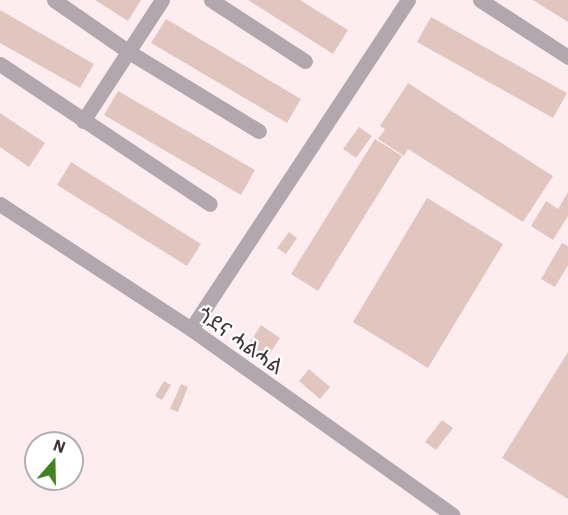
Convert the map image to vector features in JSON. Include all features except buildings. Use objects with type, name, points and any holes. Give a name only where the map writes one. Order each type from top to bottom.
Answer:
[{"type":"street","points":[[54,0],[129,52],[259,131]]},
{"type":"street","points":[[83,121],[162,0]]},
{"type":"street","points":[[211,0],[305,61]]},
{"type":"street","points":[[191,329],[408,0]]},
{"type":"street","points":[[480,0],[568,57]]},
{"type":"street","points":[[0,64],[210,204]]},
{"type":"street","name":"ጎደና ሓልሓል","points":[[0,204],[191,329],[453,515]]}]
